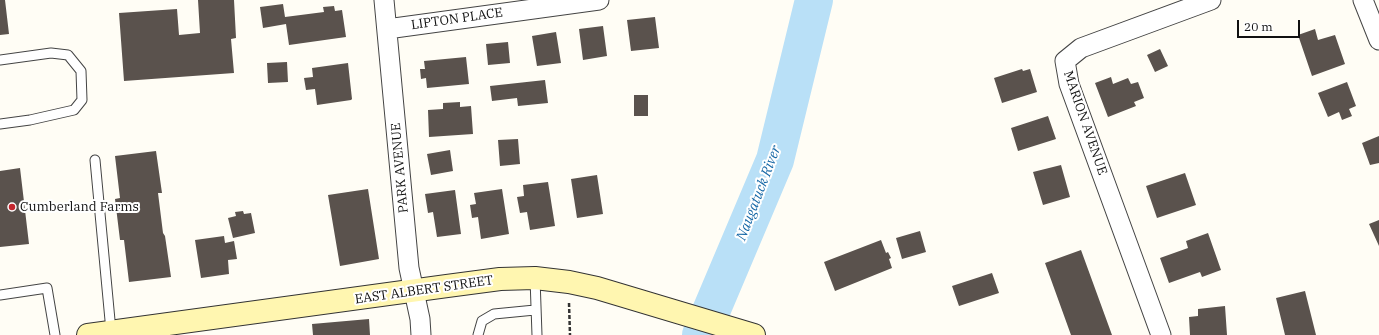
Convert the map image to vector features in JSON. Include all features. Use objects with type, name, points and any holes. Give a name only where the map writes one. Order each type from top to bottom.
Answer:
[{"type":"main road","name":"EAST ALBERT STREET","points":[[88,335],[112,333],[413,290],[500,279],[535,278],[569,282],[597,288],[754,335]]},
{"type":"street","name":"PARK AVENUE","points":[[384,0],[408,268],[420,319],[422,335]]},
{"type":"street","name":"LIPTON PLACE","points":[[387,29],[599,0]]},
{"type":"street","name":"MARION AVENUE","points":[[1161,335],[1069,84],[1065,61],[1081,48],[1211,0]]},
{"type":"street","points":[[1363,0],[1379,40]]},
{"type":"lane","points":[[0,60],[50,53],[68,55],[81,71],[82,100],[74,110],[30,120],[0,124]]},
{"type":"lane","points":[[95,160],[112,333]]},
{"type":"lane","points":[[535,278],[537,335]]},
{"type":"lane","points":[[0,295],[47,288],[55,335]]},
{"type":"lane","points":[[478,335],[482,321],[494,314],[535,310]]},
{"type":"path","points":[[569,282],[570,335]]},
{"type":"building","points":[[0,0],[5,0],[9,34],[0,35]]},
{"type":"building","points":[[198,0],[234,0],[236,38],[231,39],[234,73],[124,81],[119,13],[177,9],[179,35],[200,33]]},
{"type":"building","points":[[283,4],[285,17],[324,12],[323,7],[334,6],[335,11],[342,10],[346,37],[289,45],[286,24],[263,28],[260,7]]},
{"type":"building","points":[[655,17],[659,48],[631,51],[627,20]]},
{"type":"building","points":[[603,26],[607,56],[583,60],[579,29]]},
{"type":"building","points":[[1315,29],[1318,40],[1335,35],[1345,64],[1312,76],[1298,35]]},
{"type":"building","points":[[556,32],[561,63],[537,66],[532,36]]},
{"type":"building","points":[[508,42],[510,63],[488,65],[486,44]]},
{"type":"building","points":[[1160,49],[1168,66],[1155,72],[1147,55]]},
{"type":"building","points":[[466,57],[469,84],[427,88],[426,78],[421,79],[420,69],[425,69],[424,61]]},
{"type":"building","points":[[287,62],[288,82],[268,83],[267,63]]},
{"type":"building","points":[[348,63],[352,99],[317,105],[315,89],[306,90],[304,78],[313,77],[312,68]]},
{"type":"building","points":[[1022,69],[1023,71],[1030,69],[1037,92],[1002,103],[994,78]]},
{"type":"building","points":[[1111,77],[1113,84],[1128,78],[1131,84],[1138,82],[1144,98],[1134,102],[1136,106],[1108,117],[1095,83]]},
{"type":"building","points":[[545,80],[548,103],[518,106],[517,98],[492,101],[490,86]]},
{"type":"building","points":[[1347,82],[1356,106],[1349,109],[1352,116],[1342,120],[1339,112],[1328,117],[1318,93]]},
{"type":"building","points":[[634,95],[648,95],[648,116],[634,116]]},
{"type":"building","points":[[460,102],[460,107],[471,106],[473,134],[429,137],[428,110],[443,109],[443,103]]},
{"type":"building","points":[[1048,116],[1056,139],[1018,151],[1011,128]]},
{"type":"building","points":[[1379,136],[1379,163],[1370,165],[1362,143]]},
{"type":"building","points":[[518,139],[520,164],[500,166],[498,140]]},
{"type":"building","points":[[450,150],[453,171],[431,175],[427,154]]},
{"type":"building","points":[[156,151],[162,193],[158,193],[171,277],[129,282],[124,240],[120,240],[115,199],[120,198],[115,156]]},
{"type":"building","points":[[1061,165],[1070,197],[1043,205],[1033,172]]},
{"type":"building","name":"Cumberland Farms","points":[[20,168],[29,244],[0,247],[0,171]]},
{"type":"building","points":[[1185,173],[1196,205],[1157,218],[1146,186]]},
{"type":"building","points":[[597,175],[603,214],[577,218],[571,179]]},
{"type":"building","points":[[548,182],[555,226],[530,230],[527,212],[520,213],[517,197],[524,196],[523,185]]},
{"type":"building","points":[[368,189],[379,259],[340,266],[328,195]]},
{"type":"building","points":[[502,189],[509,234],[481,239],[478,217],[472,218],[470,205],[476,204],[474,193]]},
{"type":"building","points":[[455,190],[461,234],[437,237],[433,212],[428,213],[425,194]]},
{"type":"building","points":[[243,211],[244,214],[251,213],[255,233],[233,238],[228,218],[236,216],[235,212]]},
{"type":"building","points":[[1379,220],[1379,246],[1369,224]]},
{"type":"building","points":[[920,231],[926,252],[902,259],[896,238]]},
{"type":"building","points":[[1208,233],[1221,270],[1202,277],[1200,272],[1169,283],[1160,258],[1188,248],[1186,241]]},
{"type":"building","points":[[224,236],[225,243],[234,241],[237,259],[228,260],[229,274],[201,278],[195,240]]},
{"type":"building","points":[[881,240],[886,253],[888,252],[891,258],[889,259],[892,268],[835,291],[824,262]]},
{"type":"building","points":[[1081,250],[1112,335],[1071,335],[1045,263]]},
{"type":"building","points":[[992,273],[999,293],[959,306],[952,286]]},
{"type":"building","points":[[1305,291],[1316,335],[1285,335],[1276,298]]},
{"type":"building","points":[[1225,306],[1227,335],[1190,335],[1189,317],[1198,316],[1198,309]]},
{"type":"building","points":[[369,319],[370,335],[313,335],[312,324]]},
{"type":"waterway","name":"Naugatuck River","points":[[701,335],[775,160],[814,0]]},
{"type":"place","name":"Cumberland Farms","points":[[12,207]]}]
